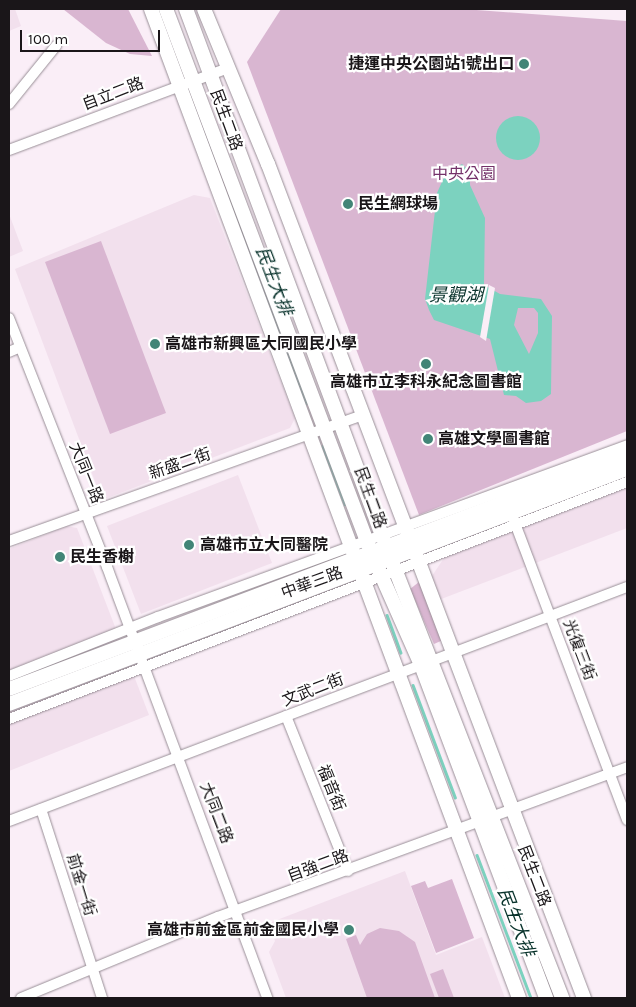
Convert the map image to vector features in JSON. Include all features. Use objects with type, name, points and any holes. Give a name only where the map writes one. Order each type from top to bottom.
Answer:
[{"type":"main road","points":[[151,9],[518,998]]},
{"type":"main road","name":"民生二路","points":[[166,9],[374,558],[427,663]]},
{"type":"main road","name":"民生二路","points":[[186,9],[486,819],[546,998]]},
{"type":"main road","points":[[204,9],[362,415],[409,545],[453,653],[511,810],[584,998]]},
{"type":"main road","name":"中華三路","points":[[9,689],[136,646],[358,565],[509,507],[627,456]]},
{"type":"main road","name":"中華三路","points":[[509,507],[627,469]]},
{"type":"main road","name":"中華三路","points":[[9,704],[136,646]]},
{"type":"main road","name":"民生二路","points":[[486,819],[562,998]]},
{"type":"street","points":[[9,104],[56,46]]},
{"type":"street","name":"自立二路","points":[[9,150],[228,68]]},
{"type":"street","name":"大同一路","points":[[9,318],[86,512],[136,646]]},
{"type":"street","points":[[9,352],[20,348]]},
{"type":"street","name":"新盛二街","points":[[9,541],[362,415]]},
{"type":"street","name":"中華三路","points":[[9,676],[136,646],[358,565],[509,507],[627,445]]},
{"type":"street","name":"中華三路","points":[[509,507],[627,482]]},
{"type":"street","name":"光復三街","points":[[509,507],[627,820]]},
{"type":"street","name":"文武二街","points":[[9,821],[627,587]]},
{"type":"street","name":"中華三路","points":[[9,718],[136,646]]},
{"type":"street","name":"大同二路","points":[[136,646],[267,998]]},
{"type":"street","name":"福音街","points":[[286,716],[348,871]]},
{"type":"street","name":"自強二路","points":[[21,998],[236,911],[627,766]]},
{"type":"street","name":"前金一街","points":[[41,809],[102,998]]},
{"type":"shaded area","points":[[9,9],[15,9],[21,26],[9,31]]},
{"type":"shaded area","name":"高雄市新興區大同國民小學","points":[[194,195],[210,198],[295,418],[290,428],[102,500],[15,269]]},
{"type":"shaded area","points":[[9,214],[23,251],[9,257]]},
{"type":"shaded area","name":"高雄市立大同醫院","points":[[238,475],[272,563],[141,614],[107,526]]},
{"type":"shaded area","points":[[627,488],[627,528],[436,601],[430,579],[444,558]]},
{"type":"shaded area","points":[[66,526],[77,528],[149,715],[9,771],[9,549]]},
{"type":"shaded area","name":"高雄市前金區前金國民小學","points":[[405,871],[436,955],[482,937],[505,998],[286,998],[269,952],[275,941],[269,923]]},
{"type":"green space","points":[[63,9],[128,9],[152,56],[130,54],[106,43]]},
{"type":"green space","name":"中央公園","points":[[281,9],[463,9],[627,21],[627,431],[419,515],[247,62]]},
{"type":"green space","points":[[101,241],[166,413],[110,434],[45,262]]},
{"type":"green space","points":[[419,582],[443,640],[434,644],[410,589]]},
{"type":"green space","points":[[452,879],[474,938],[436,953],[411,886],[425,881],[428,888]]},
{"type":"green space","points":[[380,928],[399,931],[415,942],[435,998],[367,998],[346,939],[356,935],[360,945],[367,934]]},
{"type":"green space","points":[[443,969],[454,998],[439,998],[430,974]]},
{"type":"water","points":[[518,116],[530,120],[536,126],[540,138],[536,150],[530,156],[518,160],[506,156],[500,150],[496,138],[500,126],[506,120]]},
{"type":"water","name":"景觀湖","points":[[462,164],[470,172],[470,185],[485,218],[484,285],[500,294],[541,299],[552,316],[551,394],[541,401],[526,403],[516,396],[504,395],[490,339],[434,320],[429,310],[425,299],[437,193],[445,175]],"holes":[[[518,308],[534,308],[538,313],[538,333],[529,354],[514,325]]]},
{"type":"pier","points":[[489,285],[495,288],[486,341],[480,337]]},
{"type":"waterway","name":"民生大排","points":[[204,130],[216,162]]},
{"type":"waterway","name":"民生大排","points":[[229,196],[307,403]]},
{"type":"waterway","name":"民生大排","points":[[323,446],[345,504]]},
{"type":"waterway","name":"民生大排","points":[[387,615],[401,653]]},
{"type":"waterway","name":"民生大排","points":[[413,685],[455,797]]},
{"type":"waterway","name":"民生大排","points":[[477,855],[531,998]]},
{"type":"place","name":"捷運中央公園站1號出口","points":[[524,64]]},
{"type":"place","name":"民生網球場","points":[[348,204]]},
{"type":"place","name":"高雄市新興區大同國民小學","points":[[155,344]]},
{"type":"place","name":"高雄市立李科永紀念圖書館","points":[[426,364]]},
{"type":"place","name":"高雄文學圖書館","points":[[428,439]]},
{"type":"place","name":"高雄市立大同醫院","points":[[189,545]]},
{"type":"place","name":"民生香榭","points":[[60,557]]},
{"type":"place","name":"高雄市前金區前金國民小學","points":[[349,930]]}]
